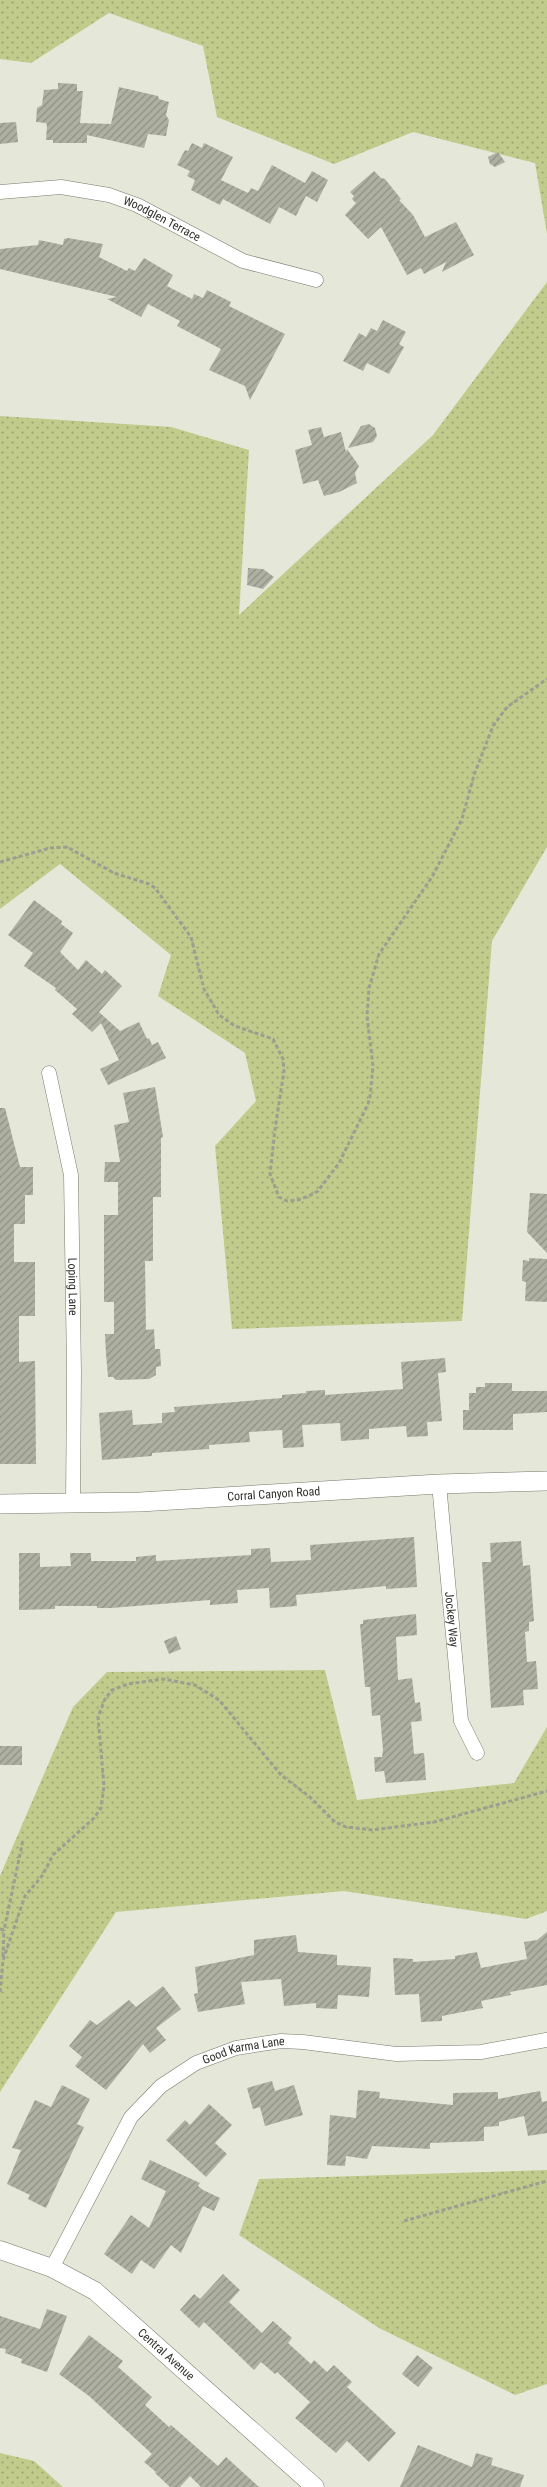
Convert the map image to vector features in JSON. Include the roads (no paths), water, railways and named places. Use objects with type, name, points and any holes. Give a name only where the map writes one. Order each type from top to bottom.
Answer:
[{"type":"main road","name":"Corral Canyon Road","points":[[0,1504],[140,1502],[439,1484],[547,1481]]},
{"type":"street","name":"Woodglen Terrace","points":[[0,192],[61,187],[109,194],[136,205],[243,261],[316,280]]},
{"type":"street","name":"Loping Lane","points":[[49,1073],[71,1175],[74,1371],[73,1503]]},
{"type":"street","name":"Jockey Way","points":[[439,1484],[462,1721],[476,1753]]},
{"type":"street","name":"Good Karma Lane","points":[[52,2268],[131,2117],[161,2086],[196,2063],[236,2048],[281,2041],[304,2042],[396,2054],[481,2052],[546,2040]]},
{"type":"street","name":"Central Avenue","points":[[0,2250],[52,2268],[95,2292],[117,2309],[315,2487]]}]
